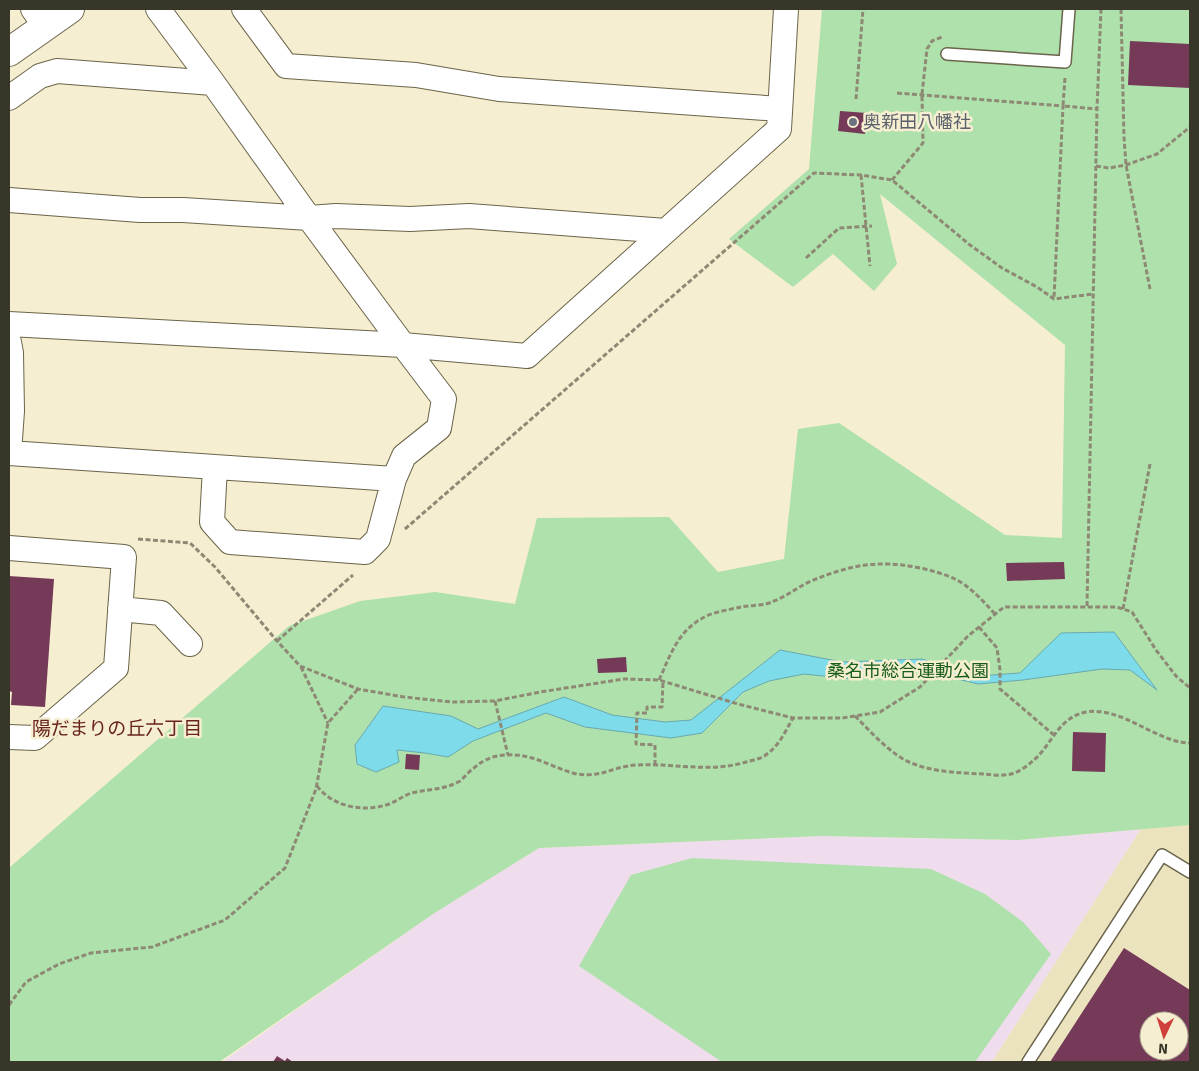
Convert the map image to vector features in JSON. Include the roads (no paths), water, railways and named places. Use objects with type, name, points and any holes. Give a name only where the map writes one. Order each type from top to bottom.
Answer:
[{"type":"street","points":[[9,52],[39,17],[70,9]]},
{"type":"street","points":[[158,9],[309,218],[444,399],[439,428],[404,456],[394,479],[378,539],[365,552],[230,542],[212,522],[215,466]]},
{"type":"street","points":[[244,9],[286,66],[416,75],[499,89],[780,109]]},
{"type":"street","points":[[9,324],[403,345],[526,356],[779,129],[786,9]]},
{"type":"street","points":[[9,98],[40,76],[57,71],[213,83]]},
{"type":"street","points":[[9,200],[140,210],[183,210],[309,218],[336,216],[410,219],[468,216],[666,231]]},
{"type":"street","points":[[9,342],[11,353],[12,412],[9,453],[394,479]]},
{"type":"street","points":[[9,548],[124,557],[116,668],[35,738],[9,737]]},
{"type":"street","points":[[120,609],[161,613],[190,644]]},
{"type":"lane","points":[[947,54],[1065,62],[1069,9]]},
{"type":"lane","points":[[1028,1062],[1162,855],[1190,872]]},
{"type":"water","points":[[1114,632],[1157,690],[1130,670],[1102,669],[978,684],[909,667],[852,679],[804,674],[769,681],[743,692],[702,733],[671,738],[585,727],[546,713],[473,741],[448,757],[397,750],[399,762],[376,772],[357,764],[355,745],[383,706],[451,716],[478,729],[564,697],[612,715],[665,722],[691,720],[780,650],[842,662],[922,659],[979,676],[1020,673],[1061,633]]},
{"type":"place","name":"奥新田八幡社","points":[[853,122]]},
{"type":"district","name":"陽だまりの丘六丁目","points":[[117,729]]},
{"type":"park label","name":"桑名市総合運動公園","points":[[908,671]]}]
